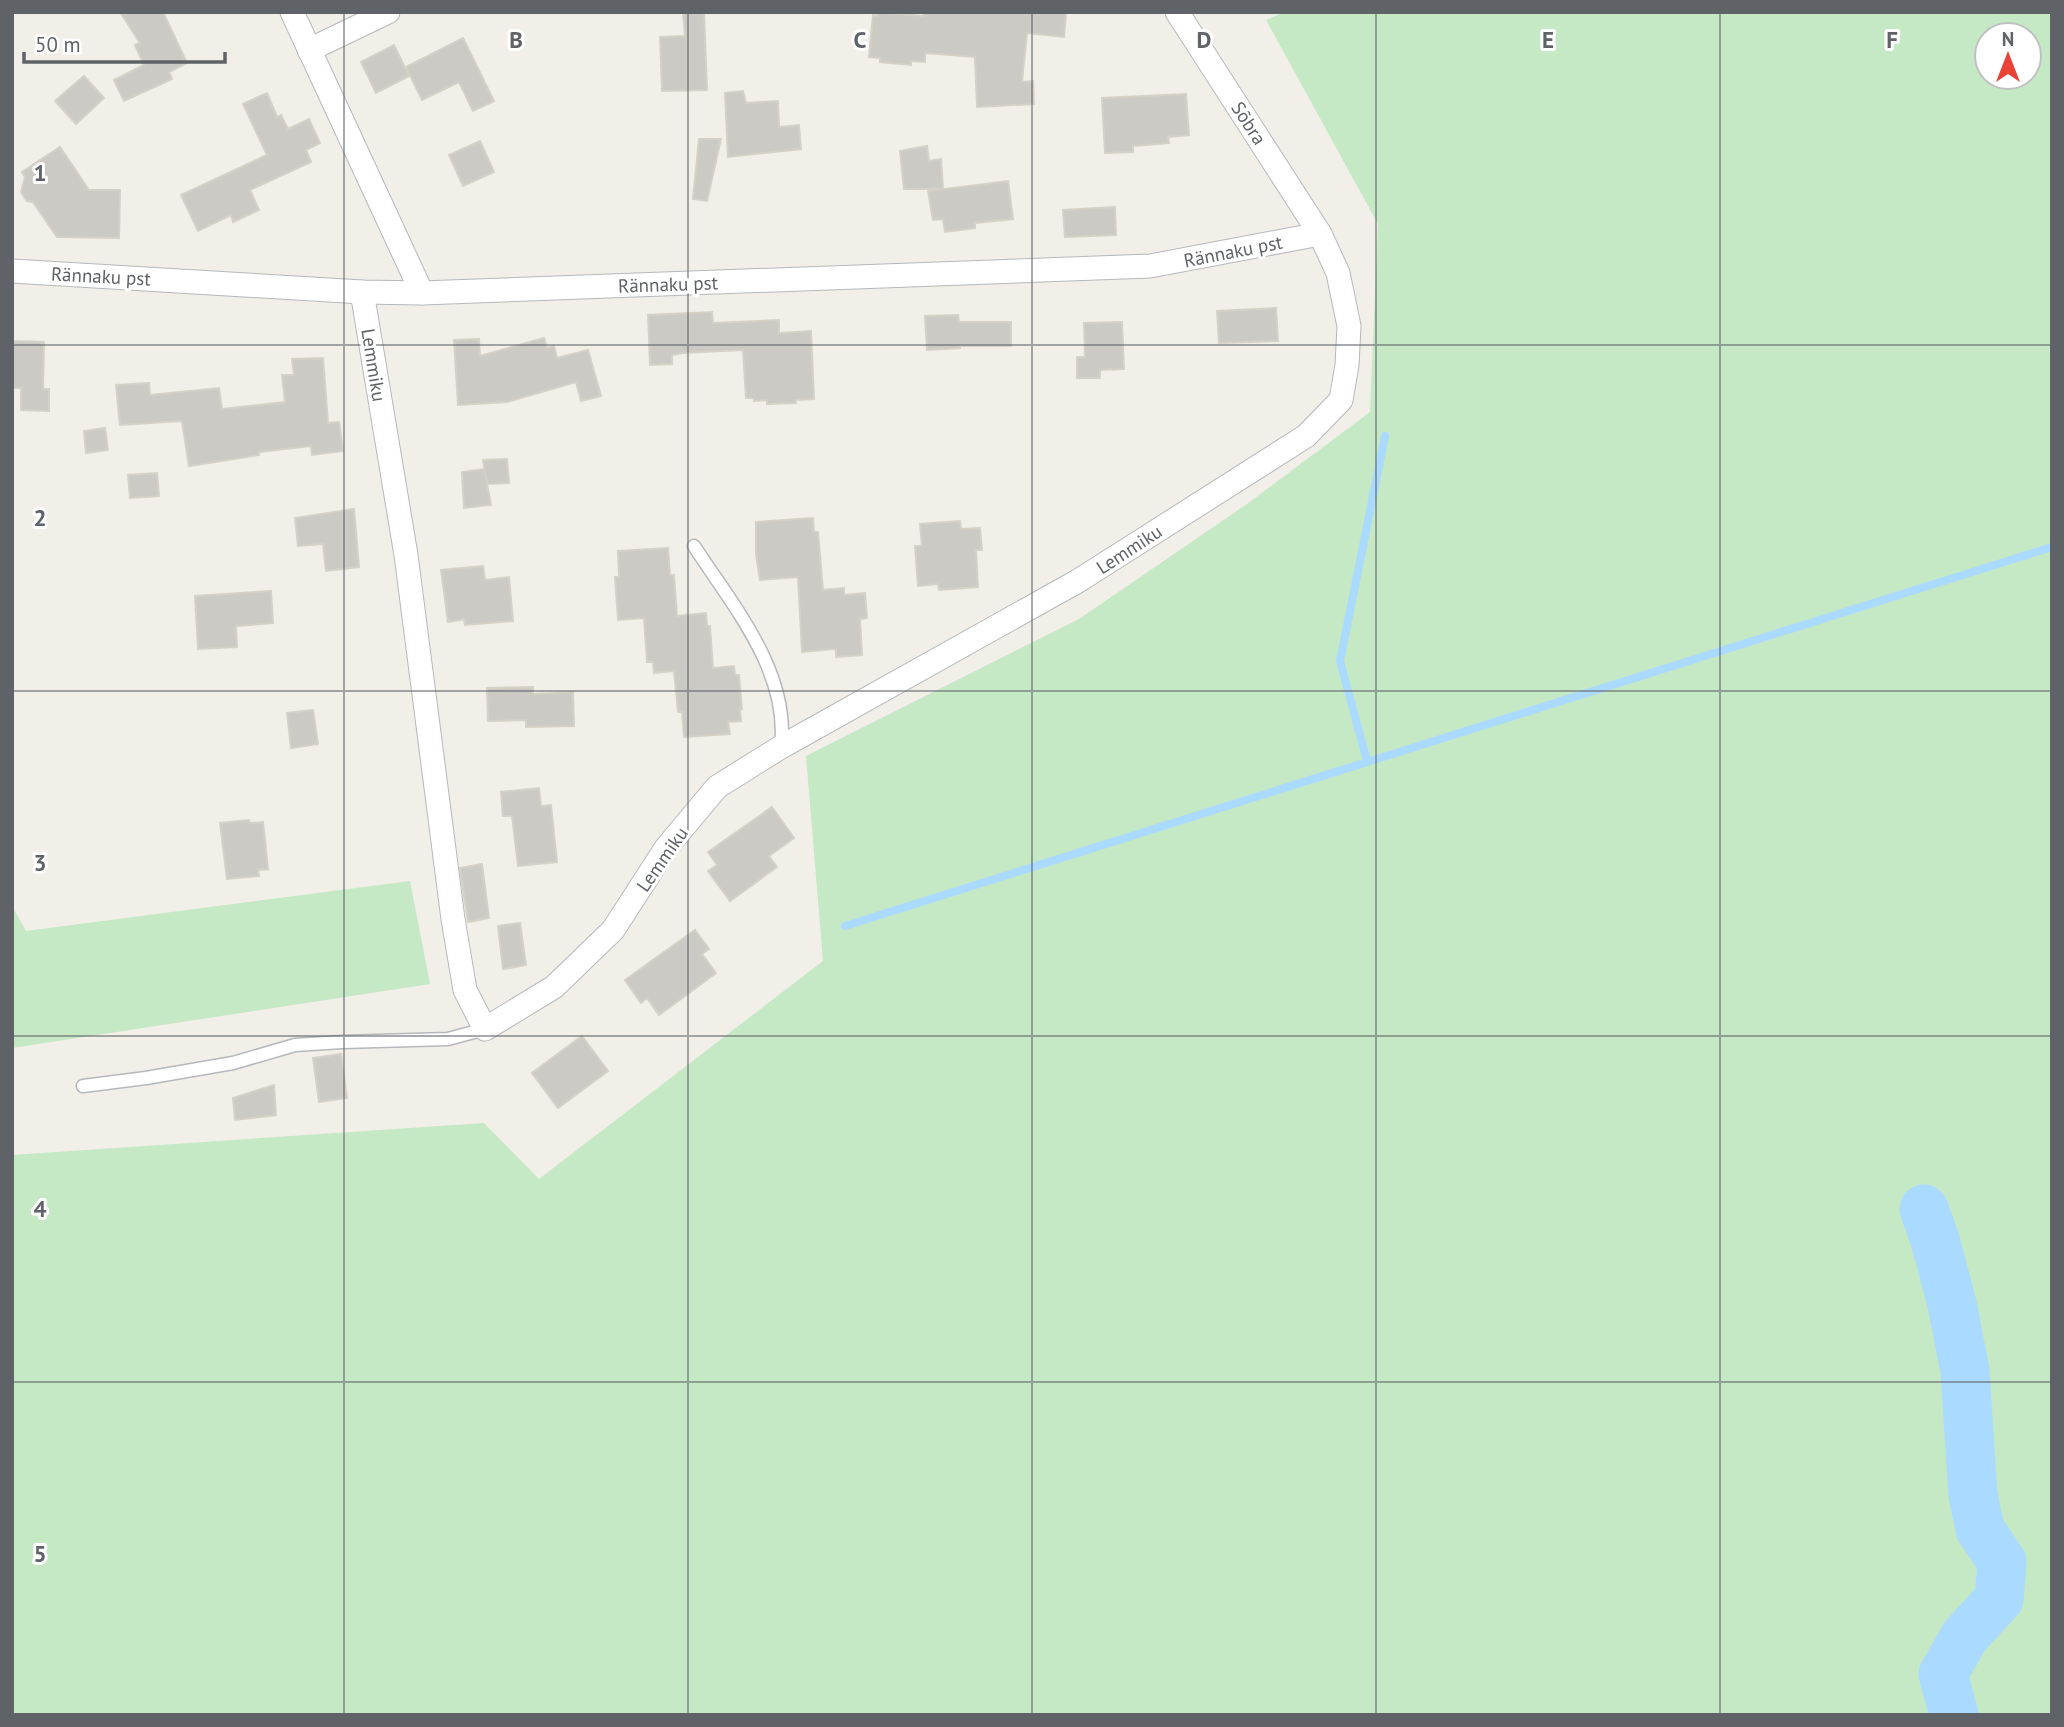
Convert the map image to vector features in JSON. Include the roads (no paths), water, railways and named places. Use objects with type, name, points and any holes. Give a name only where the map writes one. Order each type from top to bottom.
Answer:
[{"type":"street","points":[[292,12],[422,293]]},
{"type":"street","points":[[309,50],[388,12]]},
{"type":"street","name":"Sõbra","points":[[1177,12],[1320,234]]},
{"type":"street","name":"Rännaku pst","points":[[12,271],[362,292],[422,293],[1150,266],[1320,234]]},
{"type":"street","name":"Lemmiku","points":[[362,292],[406,555],[455,931],[465,990],[485,1029],[554,987],[613,930],[666,848],[717,787],[781,747],[1078,581],[1306,436],[1341,400],[1347,365],[1349,326],[1338,273],[1320,234]]},
{"type":"lane","points":[[694,546],[751,634],[774,680],[783,727],[781,747]]},
{"type":"lane","points":[[83,1086],[233,1063],[295,1045],[448,1039],[485,1029]]},
{"type":"waterway","points":[[1367,761],[1340,661],[1385,436]]},
{"type":"waterway","points":[[845,926],[2052,547]]},
{"type":"waterway","points":[[1924,1209],[1952,1304],[1965,1371],[1973,1495],[1980,1529],[2002,1562],[1999,1599],[1965,1636],[1943,1674],[1954,1715]]}]
